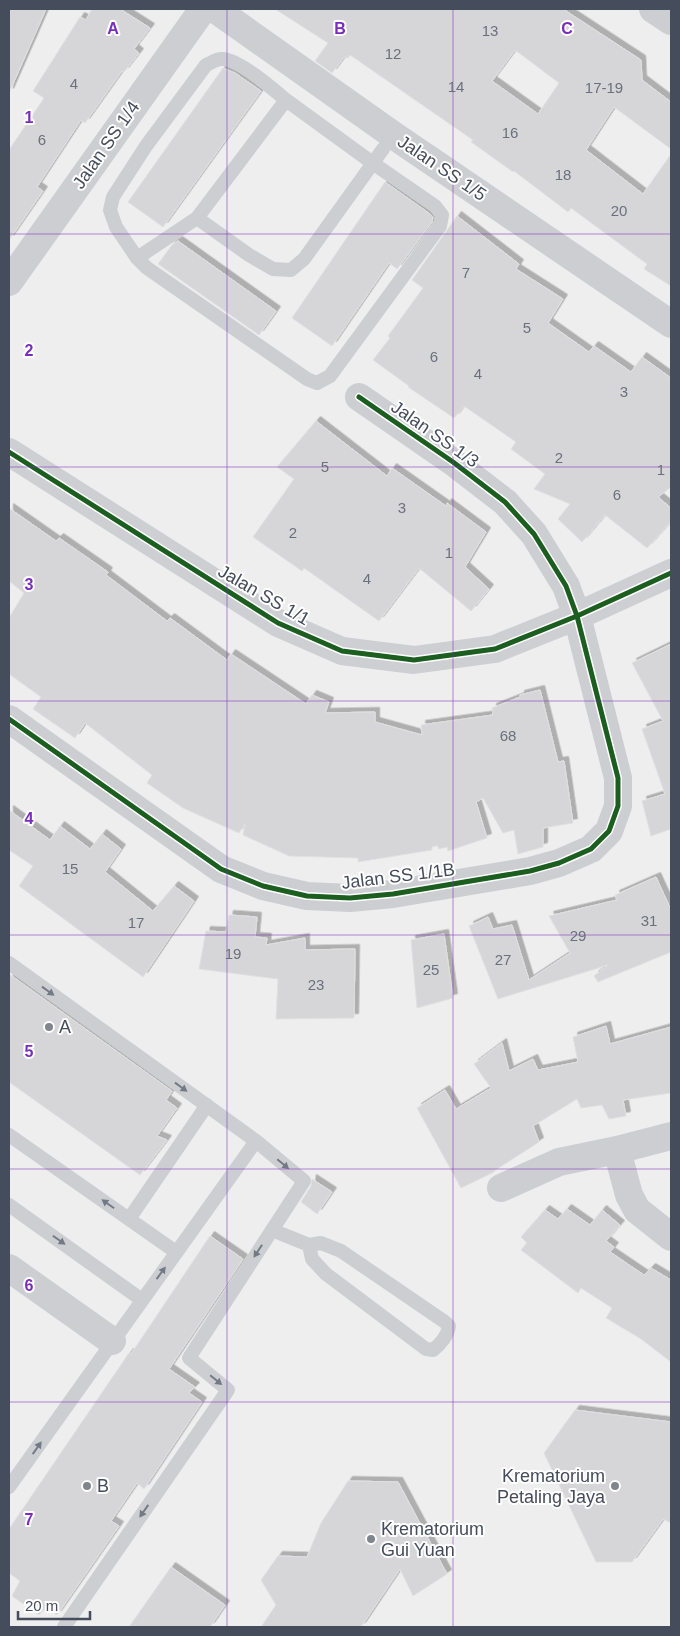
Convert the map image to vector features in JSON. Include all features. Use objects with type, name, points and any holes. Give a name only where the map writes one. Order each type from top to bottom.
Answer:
[{"type":"street","name":"Jalan SS 1/4","points":[[9,282],[203,9]]},
{"type":"street","name":"Jalan SS 1/5","points":[[214,9],[383,149],[671,324]]},
{"type":"street","points":[[653,9],[671,21]]},
{"type":"street","name":"Jalan SS 1/3","points":[[359,397],[453,462],[505,502],[534,534],[566,586],[577,616]]},
{"type":"street","name":"Jalan SS 1/1","points":[[9,452],[278,623],[342,651],[414,660],[495,649],[577,616],[671,573]]},
{"type":"street","name":"Jalan SS 1/1B","points":[[9,719],[222,869],[263,886],[307,896],[350,898],[393,894],[530,871],[559,863],[591,849],[609,831],[618,806],[618,778],[577,616]]},
{"type":"street","points":[[501,1188],[560,1162],[671,1136]]},
{"type":"street","points":[[616,1150],[629,1195],[637,1210],[671,1237]]},
{"type":"street","points":[[9,1268],[112,1341]]},
{"type":"lane","points":[[220,59],[233,61],[286,100],[383,149],[442,215],[440,226],[330,376],[317,383],[286,365],[147,268],[137,258],[116,228],[110,210],[113,197],[146,146],[206,65],[220,59]]},
{"type":"lane","points":[[137,258],[197,218],[286,100]]},
{"type":"lane","points":[[197,218],[249,255],[273,269],[291,270],[304,259],[383,149]]},
{"type":"lane","points":[[9,963],[256,1141],[304,1181],[189,1358],[228,1390],[64,1627]]},
{"type":"lane","points":[[128,1219],[207,1105]]},
{"type":"lane","points":[[9,1135],[176,1252]]},
{"type":"lane","points":[[9,1487],[256,1141]]},
{"type":"lane","points":[[9,1205],[142,1300]]},
{"type":"lane","points":[[272,1230],[309,1245],[321,1243],[341,1251],[445,1322],[449,1326],[448,1331],[437,1347],[433,1350],[426,1349],[326,1274],[312,1259],[309,1245]]},
{"type":"building","points":[[9,9],[46,9],[9,93]]},
{"type":"building","points":[[92,9],[120,9],[150,28],[134,49],[139,53],[124,72],[122,71],[85,123],[81,120],[37,187],[43,191],[9,240],[9,150],[44,98],[33,91],[80,17],[86,20]]},
{"type":"building","points":[[275,9],[563,9],[641,60],[642,80],[671,102],[671,149],[614,107],[586,150],[643,194],[671,154],[671,286],[644,269],[647,264],[571,208],[568,212],[514,171],[471,142],[473,140],[350,55],[348,58],[344,57],[332,73],[315,61],[328,43]],"holes":[[[515,50],[559,83],[538,114],[492,81]]]},
{"type":"building","points":[[223,68],[235,73],[261,91],[163,227],[128,202]]},
{"type":"building","points":[[385,182],[430,214],[433,217],[432,222],[397,269],[389,263],[332,346],[292,318]]},
{"type":"building","points":[[457,216],[519,264],[516,269],[563,299],[548,323],[589,352],[594,346],[631,372],[642,357],[671,378],[671,487],[658,497],[671,508],[671,521],[647,548],[605,515],[582,542],[558,519],[570,504],[534,489],[545,474],[511,449],[516,442],[464,406],[454,418],[408,387],[373,360],[423,288],[412,280]]},
{"type":"building","points":[[178,241],[276,311],[259,335],[158,264],[172,245]]},
{"type":"building","points":[[316,421],[387,476],[392,468],[446,506],[447,503],[486,532],[465,567],[489,589],[471,611],[419,568],[379,621],[304,568],[302,571],[253,537],[294,479],[277,467]]},
{"type":"building","points":[[9,508],[56,541],[59,538],[108,572],[106,575],[167,621],[170,618],[227,660],[231,654],[306,704],[312,695],[329,702],[325,713],[375,712],[375,722],[422,735],[421,725],[493,715],[492,708],[520,697],[520,695],[540,690],[558,762],[564,761],[573,823],[543,828],[543,847],[518,854],[514,830],[503,833],[483,798],[476,802],[487,838],[448,851],[447,847],[439,849],[437,845],[432,847],[432,850],[358,862],[358,858],[289,856],[243,835],[245,824],[239,833],[183,808],[147,783],[152,775],[85,723],[75,738],[33,709],[41,697],[9,674],[9,618],[24,593],[9,581]]},
{"type":"building","points":[[671,644],[671,829],[651,836],[642,801],[665,794],[642,729],[663,721],[632,663]]},
{"type":"building","points":[[9,810],[50,840],[60,826],[90,849],[102,834],[121,849],[105,872],[153,911],[174,886],[194,901],[143,977],[19,886],[33,866],[9,850]]},
{"type":"building","points":[[656,877],[671,910],[671,952],[598,982],[594,976],[608,965],[498,999],[469,926],[488,917],[493,929],[512,925],[529,980],[570,953],[549,916],[617,900],[615,895]]},
{"type":"building","points":[[229,915],[257,917],[255,937],[267,938],[266,945],[305,938],[305,950],[355,949],[354,1018],[276,1019],[278,979],[199,969],[206,931],[226,932]]},
{"type":"building","points":[[444,934],[453,998],[417,1008],[411,940]]},
{"type":"building","name":"A","points":[[9,974],[172,1091],[166,1100],[177,1108],[157,1136],[167,1140],[140,1175],[9,1082]]},
{"type":"building","points":[[606,1026],[610,1044],[671,1027],[671,1093],[623,1100],[626,1116],[609,1119],[602,1105],[581,1108],[577,1099],[533,1126],[539,1142],[494,1172],[461,1188],[417,1108],[445,1090],[456,1109],[491,1088],[474,1064],[502,1043],[509,1071],[533,1059],[538,1070],[578,1062],[573,1037]]},
{"type":"building","points":[[312,1179],[332,1192],[317,1214],[301,1202],[311,1186]]},
{"type":"building","points":[[567,1209],[590,1225],[602,1210],[620,1225],[606,1241],[614,1247],[610,1252],[644,1275],[651,1268],[671,1280],[671,1362],[641,1339],[606,1318],[612,1308],[581,1288],[578,1293],[521,1250],[527,1243],[521,1237],[545,1210],[558,1219]]},
{"type":"building","name":"B","points":[[210,1236],[243,1259],[169,1369],[195,1387],[189,1393],[202,1402],[144,1489],[137,1483],[111,1521],[119,1526],[57,1615],[46,1607],[39,1615],[12,1596],[20,1581],[9,1573],[9,1529],[129,1353],[131,1354]]},
{"type":"building","name":"Krematorium Petaling Jaya","points":[[575,1410],[671,1422],[671,1523],[663,1519],[632,1562],[596,1562],[544,1453]]},
{"type":"building","name":"Krematorium Gui Yuan","points":[[348,1481],[398,1482],[447,1574],[413,1596],[400,1569],[361,1627],[261,1627],[276,1605],[261,1580],[278,1556],[307,1557],[321,1523]]},
{"type":"building","points":[[171,1567],[225,1605],[210,1627],[129,1627]]},
{"type":"cycle path","points":[[9,719],[221,869],[263,886],[307,896],[350,898],[393,894],[530,871],[559,863],[591,849],[609,831],[618,806],[618,778],[577,616],[566,586],[534,534],[505,502],[453,462],[359,397]]},
{"type":"cycle path","points":[[9,452],[278,623],[342,651],[414,660],[495,649],[577,616],[671,573]]},
{"type":"place","name":"A","points":[[49,1027]]},
{"type":"place","name":"B","points":[[87,1486]]},
{"type":"place","name":"Krematorium Petaling Jaya","points":[[615,1486]]},
{"type":"place","name":"Krematorium Gui Yuan","points":[[371,1539]]}]
